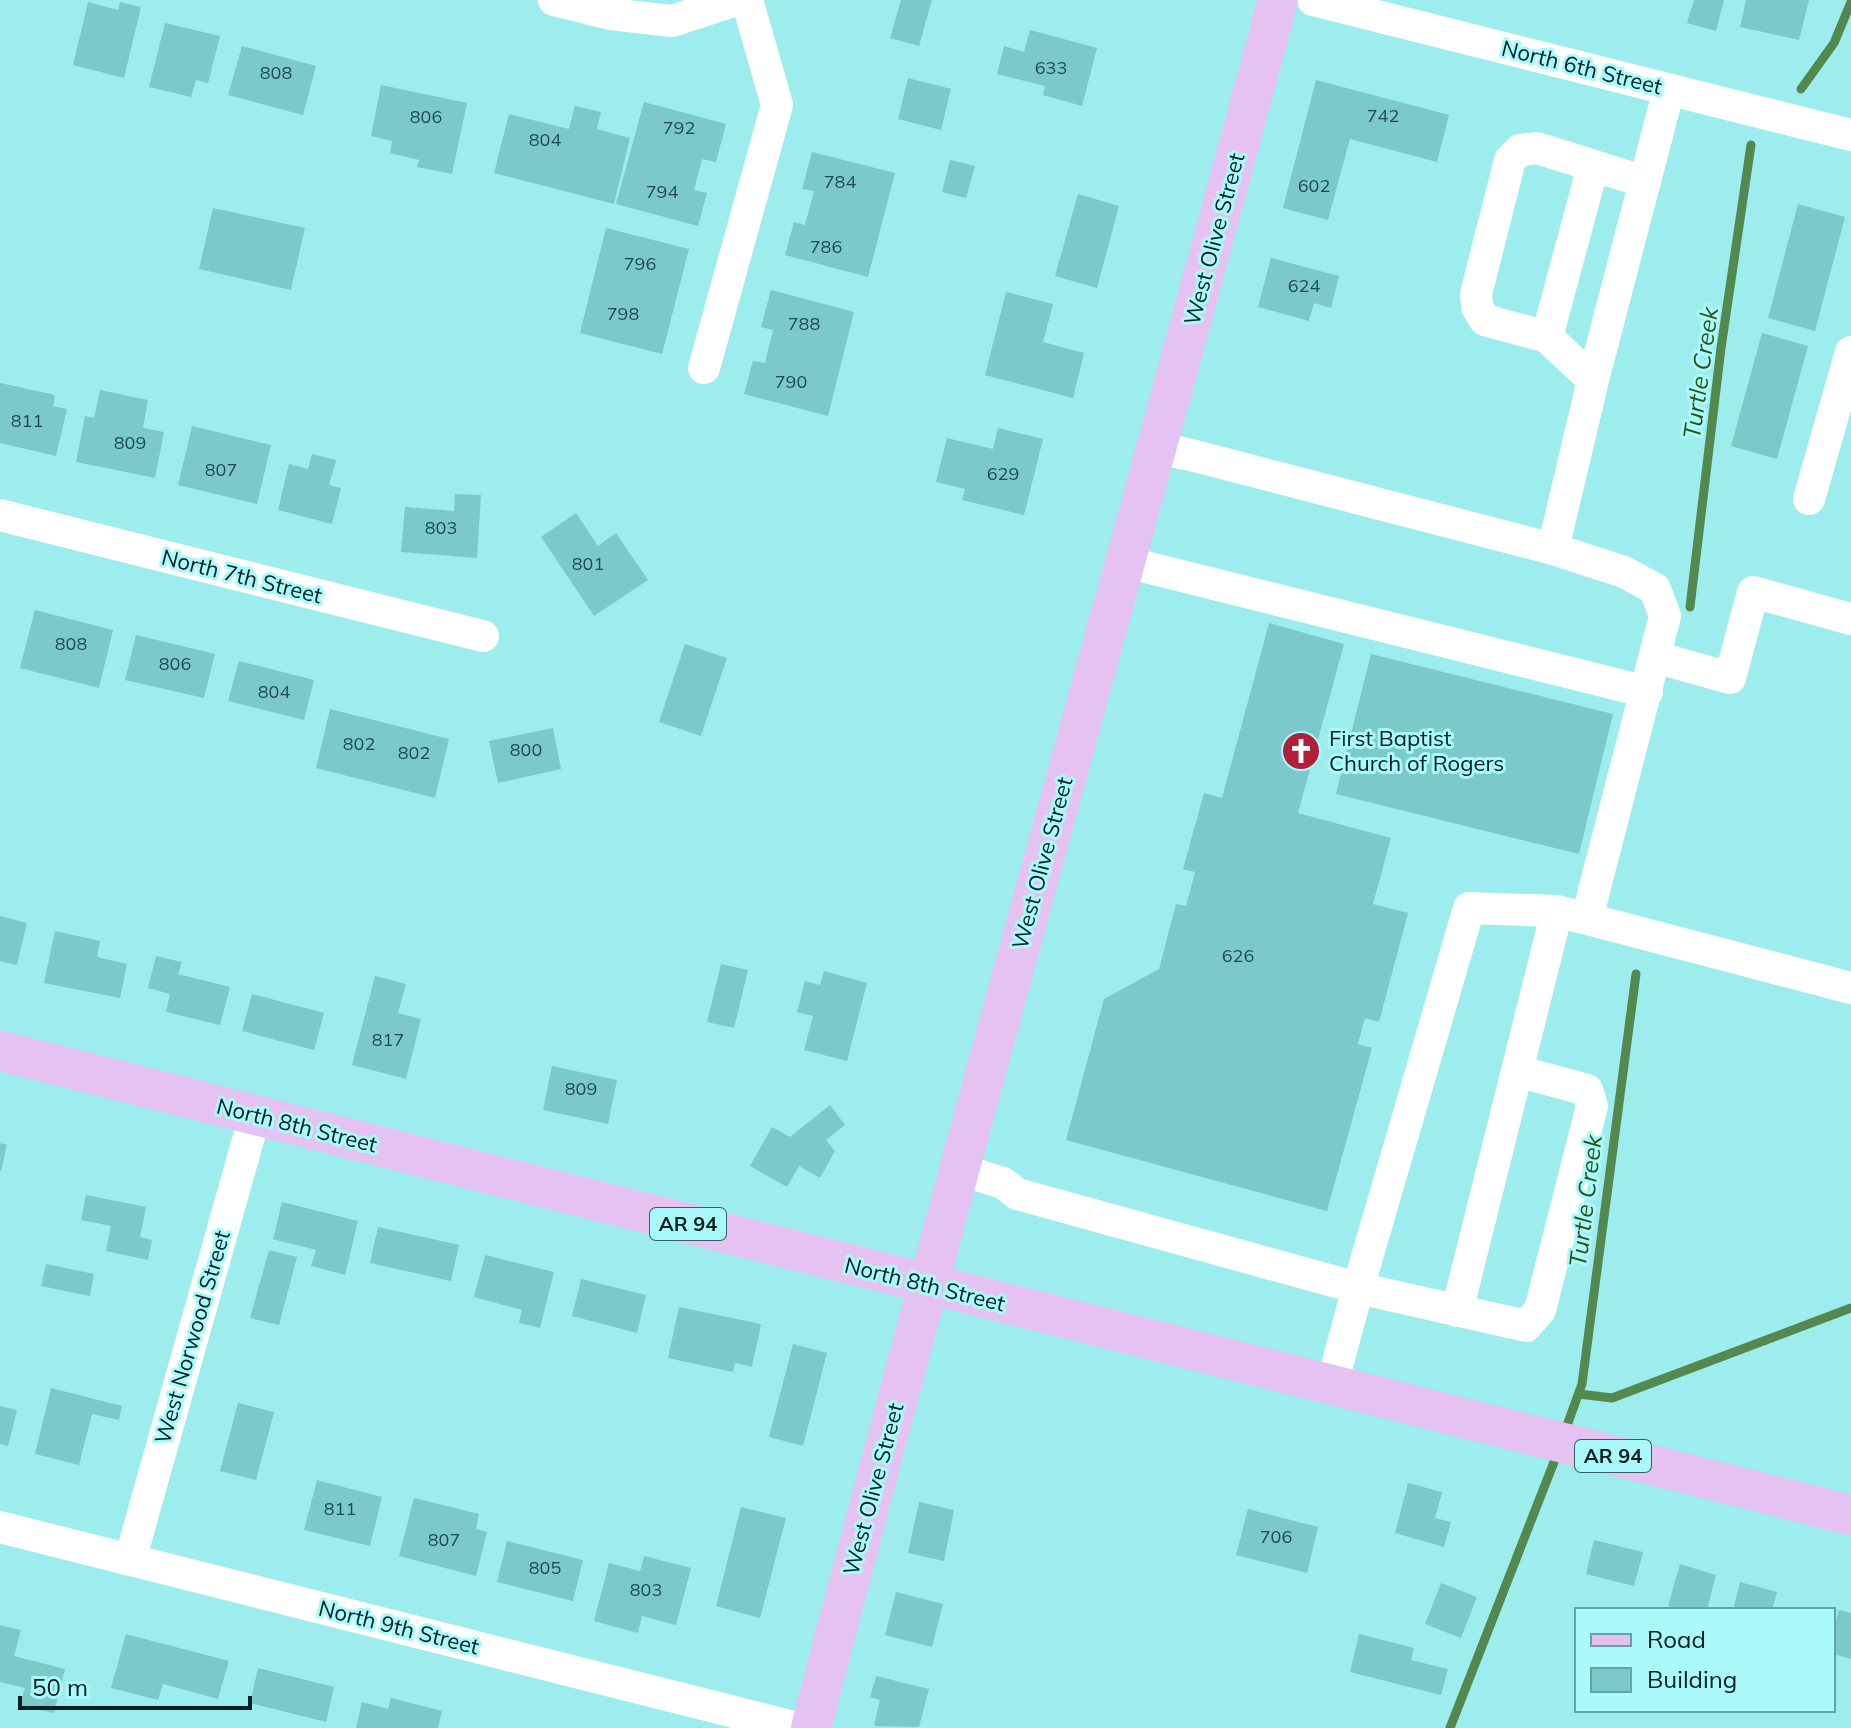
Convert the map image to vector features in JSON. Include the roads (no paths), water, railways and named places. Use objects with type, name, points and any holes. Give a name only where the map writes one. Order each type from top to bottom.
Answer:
[{"type":"main road","name":"West Olive Street","points":[[811,1728],[958,1169],[1158,448],[1278,0]]},
{"type":"main road","name":"North 8th Street","points":[[0,1051],[1851,1515]]},
{"type":"street","points":[[554,0],[610,14],[672,21],[736,0]]},
{"type":"street","points":[[704,368],[777,105],[747,0]]},
{"type":"street","name":"North 6th Street","points":[[1313,0],[1851,135]]},
{"type":"street","points":[[1553,549],[1593,380],[1669,89]]},
{"type":"street","points":[[1593,380],[1547,337],[1485,320],[1477,307],[1476,294],[1510,160],[1520,150],[1537,148],[1645,182]]},
{"type":"street","points":[[1547,337],[1593,166]]},
{"type":"street","points":[[1809,499],[1851,352]]},
{"type":"street","points":[[1158,448],[1553,549],[1624,572],[1655,589],[1665,616],[1647,692],[1517,1071],[1457,1311]]},
{"type":"street","name":"North 7th Street","points":[[0,515],[483,636]]},
{"type":"street","points":[[1126,562],[1647,692]]},
{"type":"street","points":[[1655,657],[1730,678],[1753,592],[1851,619]]},
{"type":"street","points":[[1332,1384],[1469,908],[1572,915],[1851,988]]},
{"type":"street","points":[[958,1169],[1003,1183],[1017,1194],[1358,1288],[1526,1326],[1540,1310],[1592,1106],[1587,1090],[1517,1071]]},
{"type":"street","name":"West Norwood Street","points":[[130,1560],[255,1115]]},
{"type":"street","name":"North 9th Street","points":[[0,1527],[798,1728]]},
{"type":"waterway","name":"Turtle Creek","points":[[1801,89],[1834,43],[1851,2]]},
{"type":"waterway","name":"Turtle Creek","points":[[1690,607],[1721,348],[1751,145]]},
{"type":"waterway","name":"Turtle Creek","points":[[1565,1431],[1582,1384],[1636,974]]},
{"type":"waterway","points":[[1579,1394],[1612,1398],[1851,1308]]},
{"type":"waterway","name":"Turtle Creek","points":[[1450,1728],[1554,1462]]},
{"type":"place","name":"First Baptist Church of Rogers","points":[[1301,751]]}]
